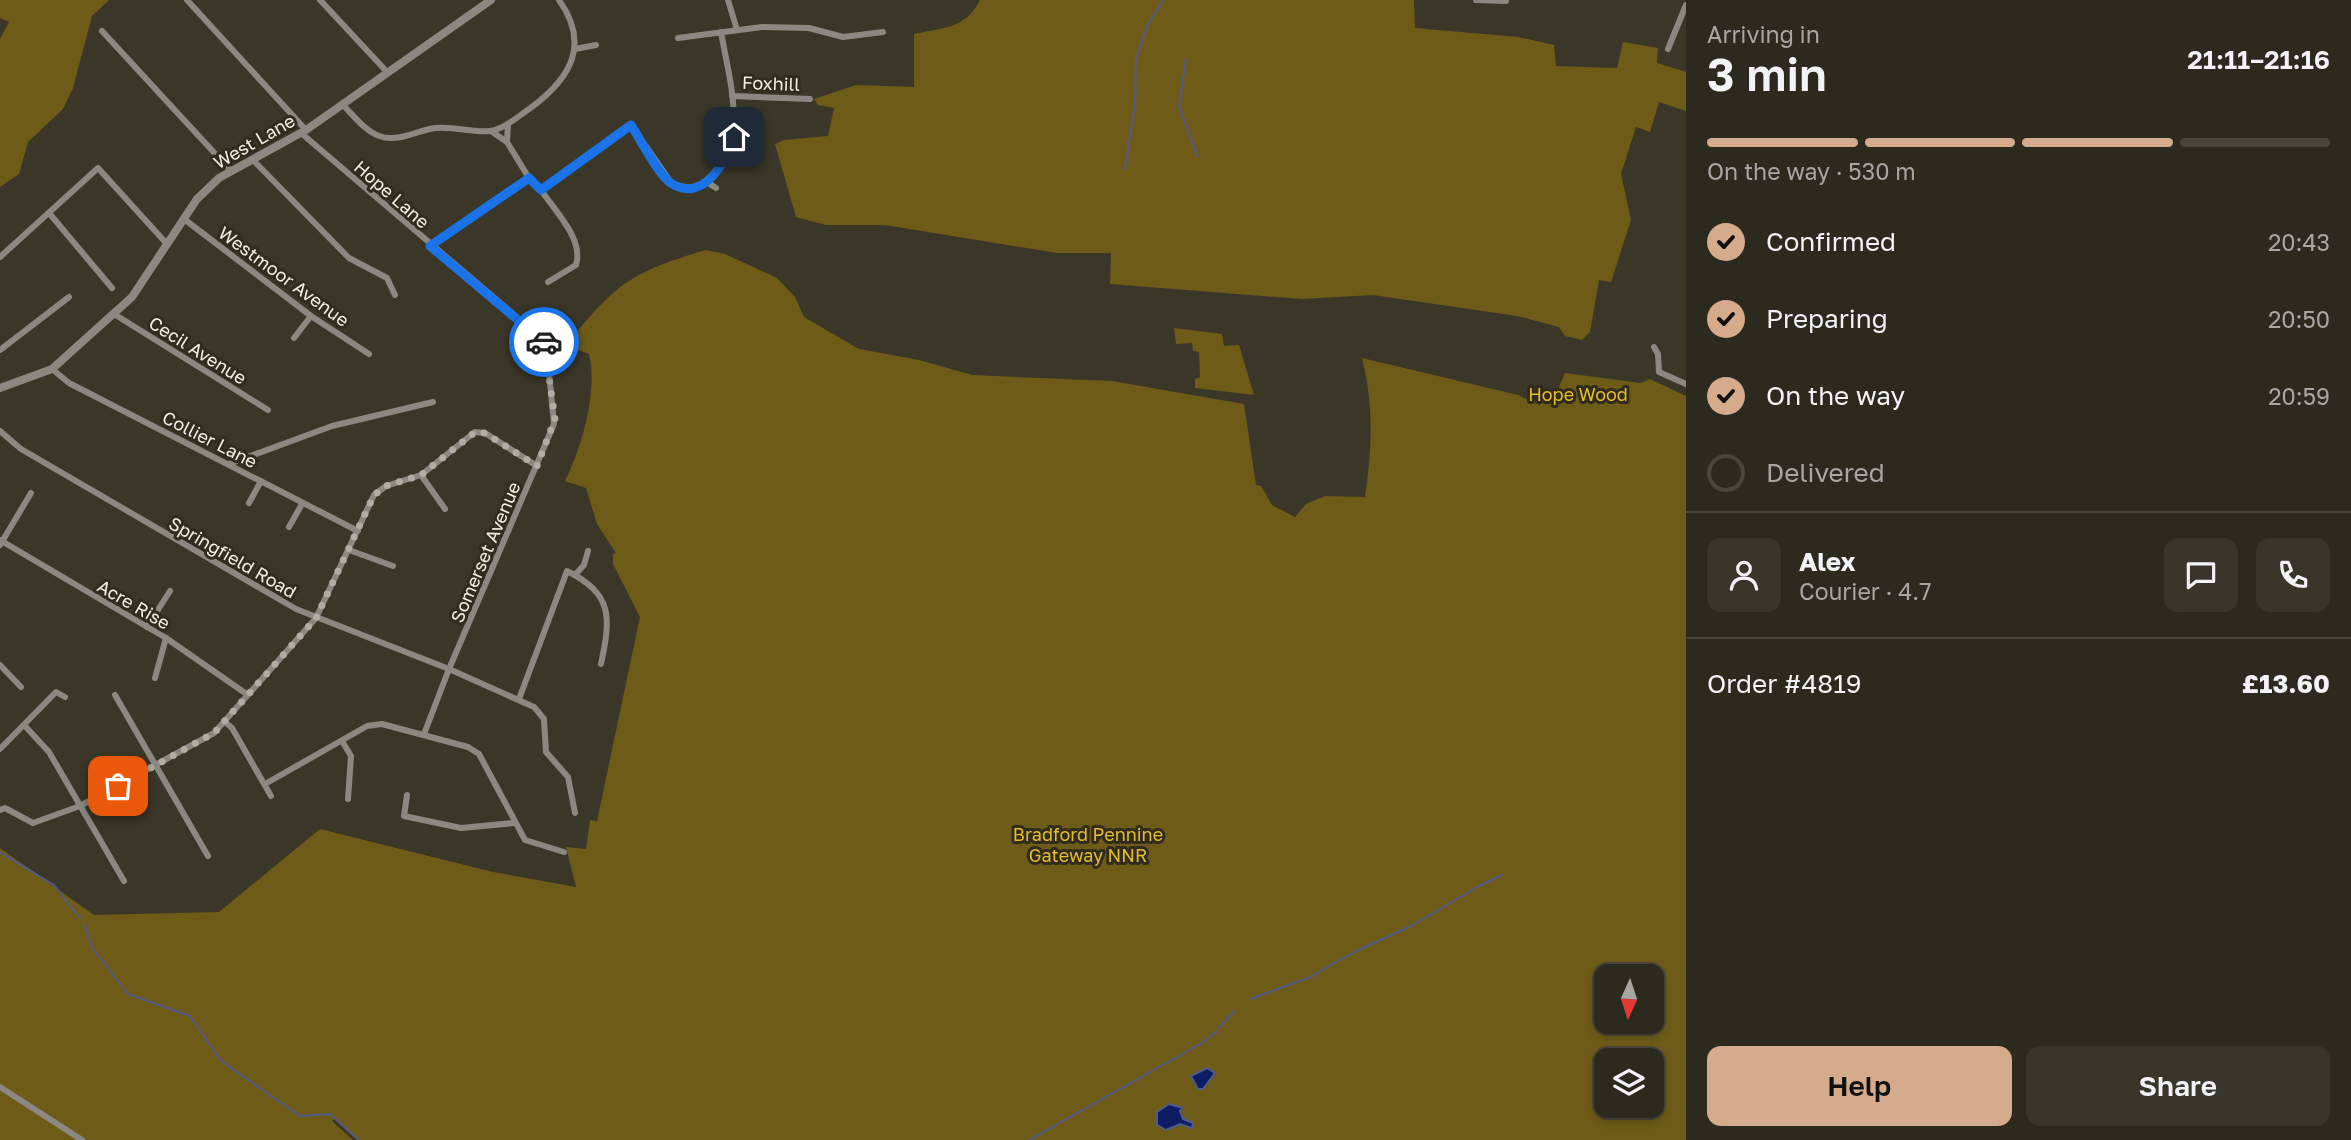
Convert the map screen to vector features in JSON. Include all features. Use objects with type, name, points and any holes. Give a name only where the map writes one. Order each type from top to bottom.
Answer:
[{"type":"street","name":"Hope Lane","points":[[187,0],[303,131],[430,246],[545,342],[547,364]]},
{"type":"street","points":[[320,0],[388,73]]},
{"type":"street","name":"West Lane","points":[[0,388],[52,369],[114,314],[147,279],[197,199],[231,171],[343,105],[491,0]]},
{"type":"street","points":[[343,105],[369,131],[390,138],[438,128],[491,131],[508,124],[554,89],[568,70],[575,49],[572,24],[559,0]]},
{"type":"street","points":[[728,0],[737,30]]},
{"type":"street","points":[[1476,0],[1506,1]]},
{"type":"street","points":[[1668,49],[1686,5]]},
{"type":"street","points":[[678,38],[737,30],[809,28],[843,37],[883,33]]},
{"type":"street","points":[[102,31],[231,171]]},
{"type":"street","points":[[541,190],[631,125],[672,184],[689,188],[707,182],[725,160],[734,137],[732,96],[721,32]]},
{"type":"street","points":[[575,49],[596,45]]},
{"type":"street","name":"Foxhill","points":[[732,96],[810,99]]},
{"type":"street","points":[[507,142],[508,124]]},
{"type":"street","points":[[491,131],[507,142],[529,178],[541,190],[576,243],[580,253],[576,265],[548,282]]},
{"type":"street","points":[[253,160],[349,258],[387,278],[395,295]]},
{"type":"street","points":[[0,257],[98,168],[167,244]]},
{"type":"street","points":[[430,246],[529,178]]},
{"type":"street","points":[[707,182],[716,188]]},
{"type":"street","points":[[49,212],[112,288]]},
{"type":"street","name":"Westmoor Avenue","points":[[184,219],[311,316],[369,354]]},
{"type":"street","points":[[0,350],[69,297]]},
{"type":"street","name":"Cecil Avenue","points":[[114,314],[268,410]]},
{"type":"street","points":[[294,338],[311,316]]},
{"type":"street","points":[[1654,347],[1658,354],[1659,372],[1686,384]]},
{"type":"street","name":"Somerset Avenue","points":[[424,734],[555,419],[547,364]]},
{"type":"street","name":"Collier Lane","points":[[52,369],[69,383],[358,531]]},
{"type":"street","points":[[229,464],[332,426],[433,402]]},
{"type":"street","name":"Springfield Road","points":[[0,431],[21,449],[316,618],[519,699],[542,715],[544,747],[566,772],[575,813]]},
{"type":"street","points":[[0,810],[5,808],[33,823],[80,806],[214,733],[316,618],[377,491],[421,475],[470,435],[480,431],[537,466]]},
{"type":"street","points":[[421,475],[445,509]]},
{"type":"street","points":[[249,503],[261,481]]},
{"type":"street","points":[[1,542],[32,493]]},
{"type":"street","points":[[289,527],[302,504]]},
{"type":"street","name":"Acre Rise","points":[[1,542],[166,638],[248,695]]},
{"type":"street","points":[[349,550],[393,566]]},
{"type":"street","points":[[575,575],[584,565],[589,551]]},
{"type":"street","points":[[519,699],[567,571],[596,588],[605,606],[607,631],[601,664]]},
{"type":"street","points":[[147,627],[170,592]]},
{"type":"street","points":[[155,678],[166,638]]},
{"type":"street","points":[[0,665],[21,687]]},
{"type":"street","points":[[0,749],[56,692],[65,697]]},
{"type":"street","points":[[115,695],[208,856]]},
{"type":"street","points":[[225,722],[232,728],[271,796]]},
{"type":"street","points":[[265,784],[377,723],[424,734],[479,754],[525,840],[564,852]]},
{"type":"street","points":[[25,726],[49,752],[124,881]]},
{"type":"street","points":[[342,741],[351,756],[348,799]]},
{"type":"street","points":[[407,795],[404,816],[461,828],[514,822]]},
{"type":"street","points":[[0,1087],[82,1140]]},
{"type":"green space","points":[[0,0],[109,0],[92,16],[73,88],[63,109],[28,142],[19,174],[0,187],[0,39],[9,22],[0,18]]},
{"type":"green space","points":[[980,0],[1414,0],[1415,28],[1518,37],[1554,45],[1556,66],[1617,68],[1623,42],[1658,48],[1657,63],[1686,72],[1686,111],[1659,102],[1650,132],[1636,127],[1621,174],[1631,220],[1611,282],[1599,280],[1590,332],[1582,340],[1565,336],[1559,327],[1517,316],[1373,295],[1302,299],[1110,284],[1111,253],[1057,253],[885,225],[826,225],[796,217],[775,144],[784,140],[828,136],[834,108],[818,105],[814,99],[856,85],[914,87],[914,34],[960,22],[968,17]]},
{"type":"green space","points":[[706,250],[725,254],[777,278],[795,297],[804,317],[859,349],[919,360],[972,375],[1112,381],[1244,404],[1256,485],[1261,486],[1272,505],[1295,517],[1306,504],[1325,496],[1365,497],[1371,428],[1369,393],[1362,358],[1518,395],[1540,405],[1540,395],[1555,397],[1565,373],[1641,383],[1650,379],[1686,396],[1686,1140],[357,1140],[334,1119],[332,1121],[353,1140],[0,1140],[0,848],[94,915],[219,912],[320,829],[493,872],[576,887],[566,847],[586,849],[590,820],[597,821],[640,617],[613,564],[613,554],[616,553],[597,524],[586,488],[565,481],[587,419],[591,385],[589,354],[566,345],[612,294],[641,274]]},
{"type":"green space","points":[[1174,328],[1222,334],[1224,346],[1239,345],[1254,395],[1195,388],[1195,379],[1200,377],[1199,352],[1193,351],[1192,343],[1176,344]]},
{"type":"shaded area","points":[[1207,1068],[1215,1073],[1203,1089],[1198,1089],[1191,1076]]},
{"type":"shaded area","points":[[1169,1104],[1183,1108],[1180,1111],[1183,1119],[1193,1123],[1192,1128],[1180,1124],[1166,1130],[1157,1125],[1157,1112]]},
{"type":"waterway","points":[[1125,169],[1135,104],[1136,59],[1148,24],[1163,0]]},
{"type":"waterway","points":[[1186,59],[1179,107],[1198,157]]},
{"type":"waterway","points":[[0,852],[54,885],[80,918]]},
{"type":"waterway","points":[[1477,887],[1502,875]]},
{"type":"waterway","points":[[1251,999],[1310,977],[1356,951],[1411,926],[1474,889]]},
{"type":"waterway","points":[[84,925],[93,949],[128,994],[190,1016],[221,1061],[300,1116],[330,1114],[359,1140]]},
{"type":"waterway","points":[[1219,1028],[1235,1011]]},
{"type":"waterway","points":[[1029,1140],[1202,1043],[1217,1031]]},
{"type":"way so far","points":[[118,786],[214,733],[225,722],[316,618],[374,495],[381,488],[421,475],[470,435],[480,431],[537,466],[555,419],[544,342]]},
{"type":"route","points":[[544,342],[430,246],[529,178],[541,190],[631,125],[668,180],[672,184],[689,188],[713,177],[725,160],[734,137]]},
{"type":"park label","name":"Hope Wood","points":[[1578,394]]},
{"type":"park label","name":"Bradford Pennine Gateway NNR","points":[[1088,844]]}]
